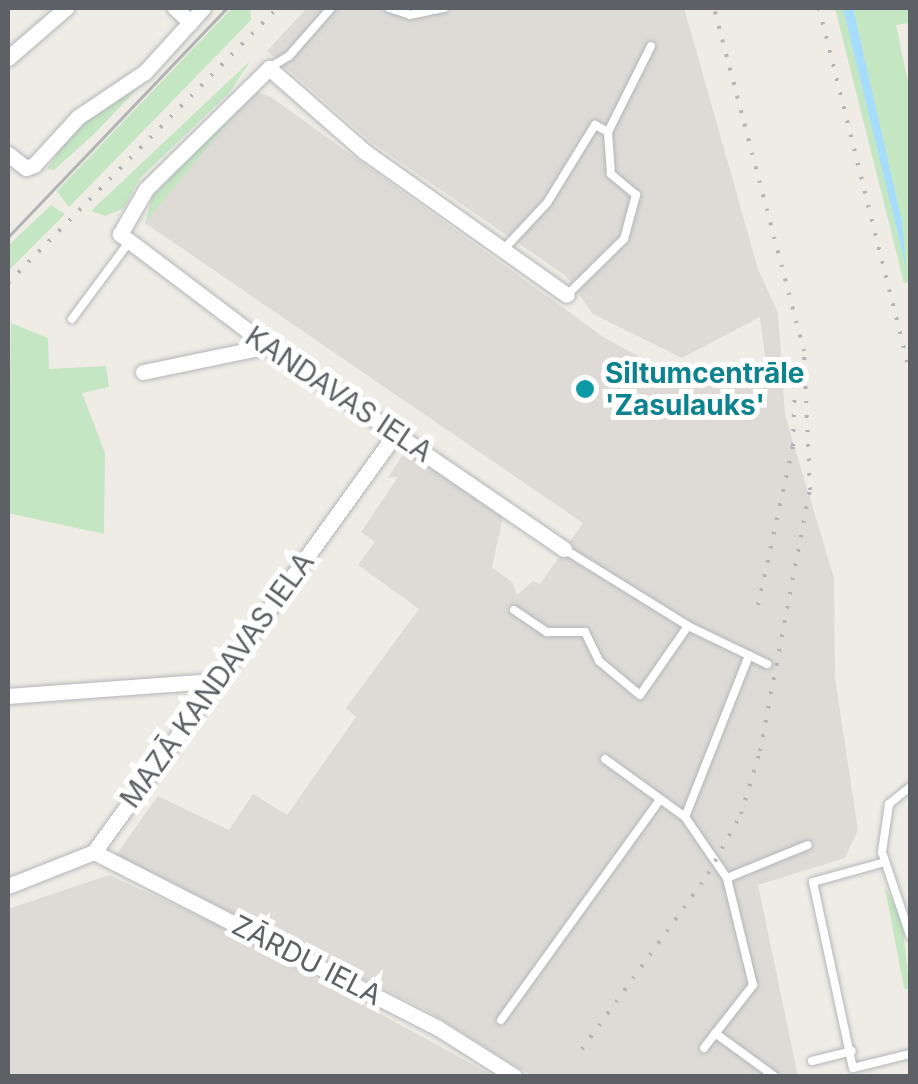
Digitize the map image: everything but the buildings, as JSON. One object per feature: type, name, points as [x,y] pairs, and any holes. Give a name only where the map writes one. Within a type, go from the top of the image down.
[{"type":"street","points":[[8,58],[66,8]]},
{"type":"street","points":[[175,8],[190,22]]},
{"type":"street","points":[[8,154],[26,168],[78,117],[145,72],[203,8]]},
{"type":"street","points":[[124,240],[146,189],[269,68],[365,152],[568,295]]},
{"type":"street","name":"KANDAVAS IELA","points":[[124,240],[268,346],[564,548]]},
{"type":"street","points":[[142,372],[268,346]]},
{"type":"street","name":"MAZĀ KANDAVAS IELA","points":[[94,852],[213,681],[396,433]]},
{"type":"street","points":[[8,696],[213,681]]},
{"type":"street","points":[[8,886],[94,852]]},
{"type":"street","name":"ZĀRDU IELA","points":[[94,852],[438,1028],[514,1076]]},
{"type":"lane","points":[[269,68],[289,56],[331,8]]},
{"type":"lane","points":[[388,8],[410,14],[444,8]]},
{"type":"lane","points":[[568,295],[624,239],[636,195],[612,174],[608,132],[651,46]]},
{"type":"lane","points":[[503,250],[547,203],[595,126],[608,132]]},
{"type":"lane","points":[[72,320],[124,240]]},
{"type":"lane","points":[[564,548],[688,626],[767,664]]},
{"type":"lane","points":[[514,610],[547,632],[584,632],[599,661],[640,695],[688,626]]},
{"type":"lane","points":[[685,817],[749,656]]},
{"type":"lane","points":[[606,759],[658,802],[685,817],[727,878],[753,984],[704,1048]]},
{"type":"lane","points":[[910,787],[889,804],[885,862],[910,935]]},
{"type":"lane","points":[[501,1020],[658,802]]},
{"type":"lane","points":[[727,878],[808,845]]},
{"type":"lane","points":[[885,862],[813,882],[854,1072],[910,1054]]},
{"type":"lane","points":[[715,1033],[774,1076]]},
{"type":"lane","points":[[812,1061],[852,1051]]},
{"type":"shaded area","points":[[307,8],[684,8],[758,269],[778,313],[785,415],[834,578],[835,678],[858,830],[845,858],[758,885],[798,1076],[532,1076],[426,1010],[116,855],[158,796],[229,830],[253,794],[287,815],[356,717],[346,708],[419,609],[358,565],[375,542],[361,532],[398,477],[388,478],[405,451],[503,517],[492,567],[513,583],[517,595],[533,581],[540,584],[583,523],[145,223],[253,90],[271,97],[605,338],[671,374],[769,388],[760,317],[682,358],[593,314],[566,276],[371,142],[267,51]]},
{"type":"shaded area","points":[[109,875],[214,923],[494,1076],[8,1076],[8,909]]},
{"type":"green space","points":[[210,8],[215,8],[93,135],[54,170],[47,169],[72,133]]},
{"type":"green space","points":[[232,8],[250,8],[251,20],[69,207],[57,191]]},
{"type":"green space","points":[[835,8],[910,8],[910,23],[896,25],[910,92],[910,282],[904,283]]},
{"type":"green space","points":[[251,60],[229,93],[140,178],[124,208],[105,216],[91,211]]},
{"type":"green space","points":[[239,103],[244,103],[145,223],[152,197]]},
{"type":"green space","points":[[51,205],[65,214],[8,271],[8,246]]},
{"type":"green space","points":[[11,323],[48,338],[49,369],[106,366],[109,387],[82,393],[105,453],[104,534],[8,513]]},
{"type":"green space","points":[[885,888],[901,915],[910,990],[904,988]]},
{"type":"water","points":[[843,8],[853,8],[902,222],[906,267]]},
{"type":"tram line","points":[[8,237],[227,8]]},
{"type":"railway","points":[[8,283],[277,8]]},
{"type":"railway","points":[[582,1049],[708,874],[741,814],[760,751],[810,490],[804,351],[714,8]]},
{"type":"railway","points":[[819,8],[910,372]]},
{"type":"railway","points":[[758,605],[793,446],[795,378]]},
{"type":"place","name":"Siltumcentrāle 'Zasulauks'","points":[[585,389]]}]
